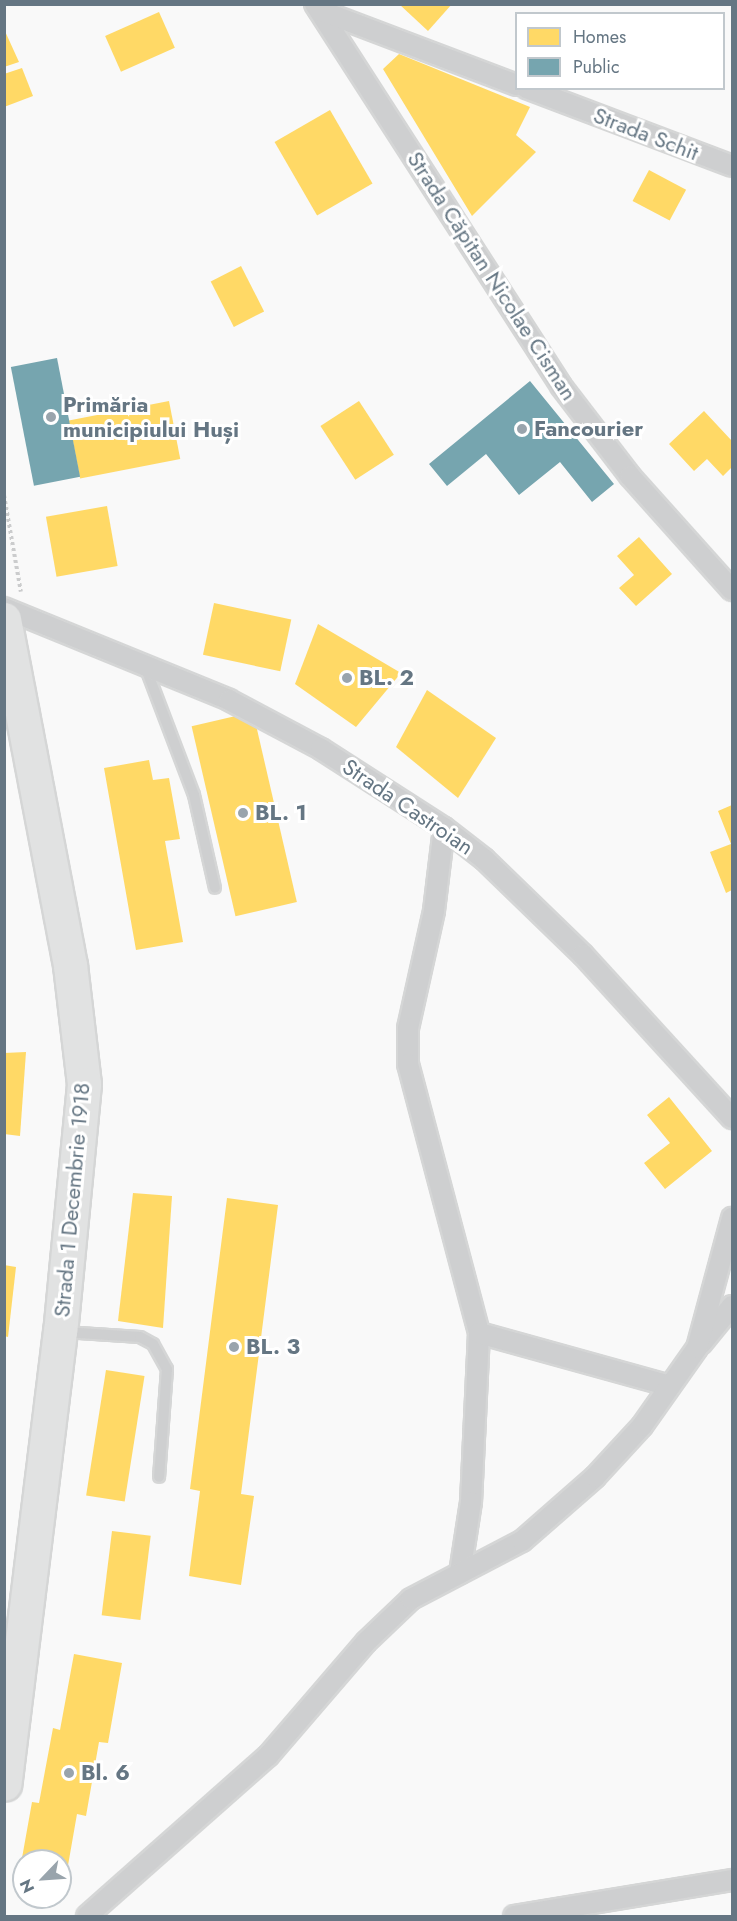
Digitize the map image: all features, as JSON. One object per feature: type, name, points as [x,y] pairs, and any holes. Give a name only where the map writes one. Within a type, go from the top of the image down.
[{"type":"highway","name":"Strada 1 Decembrie 1918","points":[[4,1784],[8,1731],[60,1331],[80,1144],[84,1084],[80,1031],[15,618]]},
{"type":"street","points":[[317,7],[515,85]]},
{"type":"street","name":"Strada Căpitan Nicolae Cisman","points":[[317,7],[561,386],[630,476],[732,590]]},
{"type":"street","name":"Strada Schit","points":[[531,90],[732,166]]},
{"type":"street","name":"Strada Castroian","points":[[4,608],[15,618],[144,664],[229,700],[321,749],[444,828],[484,859],[583,955],[732,1118]]},
{"type":"street","points":[[444,828],[434,911],[408,1028],[408,1064],[479,1334],[471,1502],[460,1573]]},
{"type":"street","points":[[698,1348],[732,1218]]},
{"type":"street","points":[[87,1917],[268,1756],[387,1620],[418,1594],[522,1540],[548,1520],[642,1426],[698,1348],[732,1306]]},
{"type":"street","points":[[479,1334],[670,1386]]},
{"type":"street","points":[[514,1917],[732,1880]]},
{"type":"lane","points":[[144,664],[194,795],[215,888]]},
{"type":"lane","points":[[60,1331],[140,1337],[153,1344],[167,1369],[159,1477]]},
{"type":"path","points":[[4,495],[15,618]]},
{"type":"building: Homes","points":[[399,4],[452,4],[428,31]]},
{"type":"building: Homes","points":[[159,12],[175,48],[121,72],[105,36]]},
{"type":"building: Homes","points":[[4,29],[19,62],[4,67]]},
{"type":"building: Homes","points":[[399,54],[530,107],[516,135],[536,152],[472,216],[383,69]]},
{"type":"building: Homes","points":[[22,68],[33,96],[4,107],[4,74]]},
{"type":"building: Homes","points":[[330,110],[372,184],[317,216],[275,142]]},
{"type":"building: Homes","points":[[649,170],[686,190],[670,221],[633,201]]},
{"type":"building: Homes","points":[[241,266],[264,311],[234,327],[211,281]]},
{"type":"building: Homes","points":[[169,401],[180,459],[80,478],[69,420]]},
{"type":"building: Homes","points":[[359,401],[394,455],[355,480],[320,426]]},
{"type":"building: Homes","points":[[704,411],[732,441],[732,467],[723,476],[707,459],[694,471],[669,444]]},
{"type":"building: Homes","points":[[107,506],[118,566],[57,577],[46,517]]},
{"type":"building: Homes","points":[[639,537],[672,574],[636,606],[619,588],[634,575],[617,556]]},
{"type":"building: Homes","points":[[214,603],[291,619],[280,671],[203,655]]},
{"type":"building: Homes","name":"BL. 2","points":[[318,624],[401,673],[356,727],[295,684]]},
{"type":"building: Homes","points":[[427,690],[496,738],[458,798],[396,747]]},
{"type":"building: Homes","name":"BL. 1","points":[[253,712],[297,902],[235,916],[192,726]]},
{"type":"building: Homes","points":[[149,760],[153,780],[169,778],[180,839],[165,841],[183,942],[136,950],[104,768]]},
{"type":"building: Homes","points":[[732,805],[732,890],[726,893],[710,852],[731,844],[718,811]]},
{"type":"building: Homes","points":[[26,1052],[20,1136],[4,1134],[4,1053]]},
{"type":"building: Homes","points":[[669,1097],[712,1151],[665,1189],[644,1163],[670,1143],[647,1115]]},
{"type":"building: Homes","points":[[133,1193],[172,1196],[163,1328],[118,1321]]},
{"type":"building: Homes","name":"BL. 3","points":[[227,1198],[278,1205],[241,1494],[254,1496],[241,1585],[189,1576],[200,1491],[190,1489]]},
{"type":"building: Homes","points":[[4,1265],[16,1267],[8,1337],[4,1336]]},
{"type":"building: Homes","points":[[106,1370],[145,1376],[125,1502],[86,1495]]},
{"type":"building: Homes","points":[[112,1531],[151,1536],[140,1620],[102,1615]]},
{"type":"building: Homes","name":"Bl. 6","points":[[74,1654],[122,1663],[108,1743],[99,1742],[86,1816],[77,1814],[71,1849],[24,1849],[32,1802],[39,1803],[53,1728],[60,1730]]},
{"type":"building: Public","name":"Primăria municipiului Huși","points":[[57,358],[80,477],[34,486],[11,367]]},
{"type":"building: Public","points":[[530,381],[614,484],[592,502],[560,462],[519,495],[486,454],[447,486],[429,464]]},
{"type":"place","name":"Primăria municipiului Huși","points":[[51,417]]},
{"type":"place","name":"Fancourier","points":[[522,429]]},
{"type":"place","name":"BL. 2","points":[[347,678]]},
{"type":"place","name":"BL. 1","points":[[243,813]]},
{"type":"place","name":"BL. 3","points":[[234,1347]]},
{"type":"place","name":"Bl. 6","points":[[69,1773]]}]
